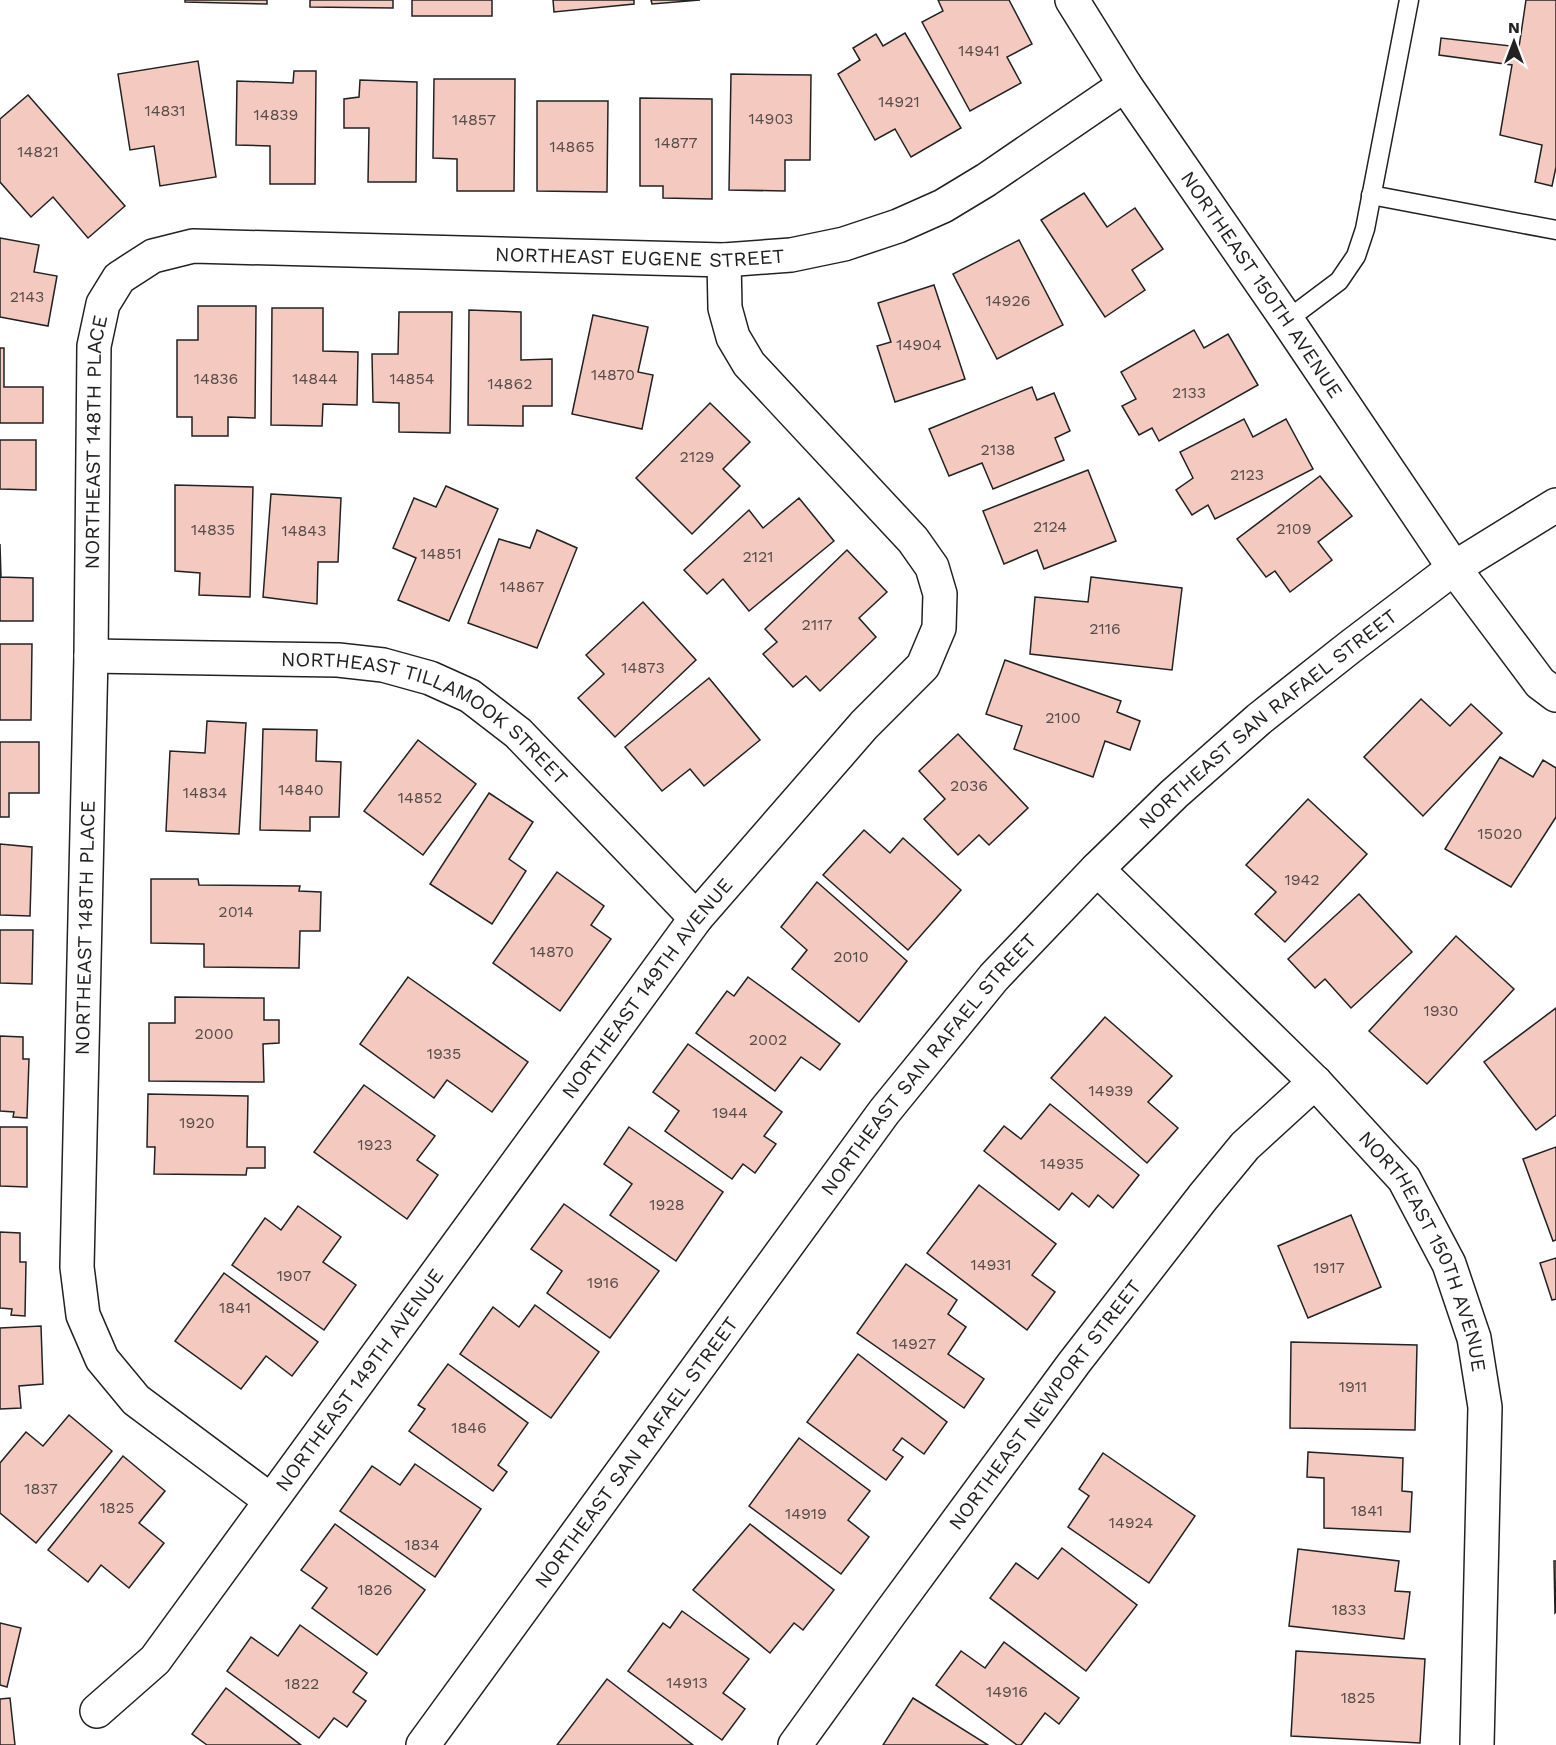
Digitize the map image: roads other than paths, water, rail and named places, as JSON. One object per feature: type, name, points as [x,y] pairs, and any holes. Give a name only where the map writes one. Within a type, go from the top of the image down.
[{"type":"street","name":"NORTHEAST 150TH AVENUE","points":[[1072,0],[1125,85],[1454,568],[1540,682],[1556,695]]},
{"type":"street","name":"NORTHEAST EUGENE STREET","points":[[119,278],[153,256],[193,246],[724,260],[791,255],[844,244],[898,226],[943,206],[986,180],[1125,85]]},
{"type":"street","name":"NORTHEAST 149TH AVENUE","points":[[97,1711],[155,1660],[696,918],[864,725],[923,666],[939,628],[940,594],[932,567],[913,540],[750,364],[733,337],[725,308],[724,260]]},
{"type":"street","name":"NORTHEAST 148TH PLACE","points":[[119,278],[103,304],[94,346],[91,656],[77,1267],[83,1315],[102,1359],[136,1400],[270,1500]]},
{"type":"street","name":"NORTHEAST SAN RAFAEL STREET","points":[[429,1743],[884,1112],[994,977],[1097,869],[1173,794],[1259,718],[1454,568],[1556,505]]},
{"type":"street","name":"NORTHEAST TILLAMOOK STREET","points":[[91,656],[338,660],[383,664],[430,678],[470,696],[518,733],[696,918]]},
{"type":"street","name":"NORTHEAST 150TH AVENUE","points":[[1097,869],[1315,1083],[1404,1179],[1449,1264],[1474,1338],[1485,1407],[1477,1745]]},
{"type":"street","name":"NORTHEAST NEWPORT STREET","points":[[795,1745],[1074,1363],[1203,1197],[1245,1146],[1315,1083]]},
{"type":"lane","points":[[1287,320],[1339,280],[1356,256],[1365,229],[1407,0]]},
{"type":"lane","points":[[1371,195],[1556,230]]}]
